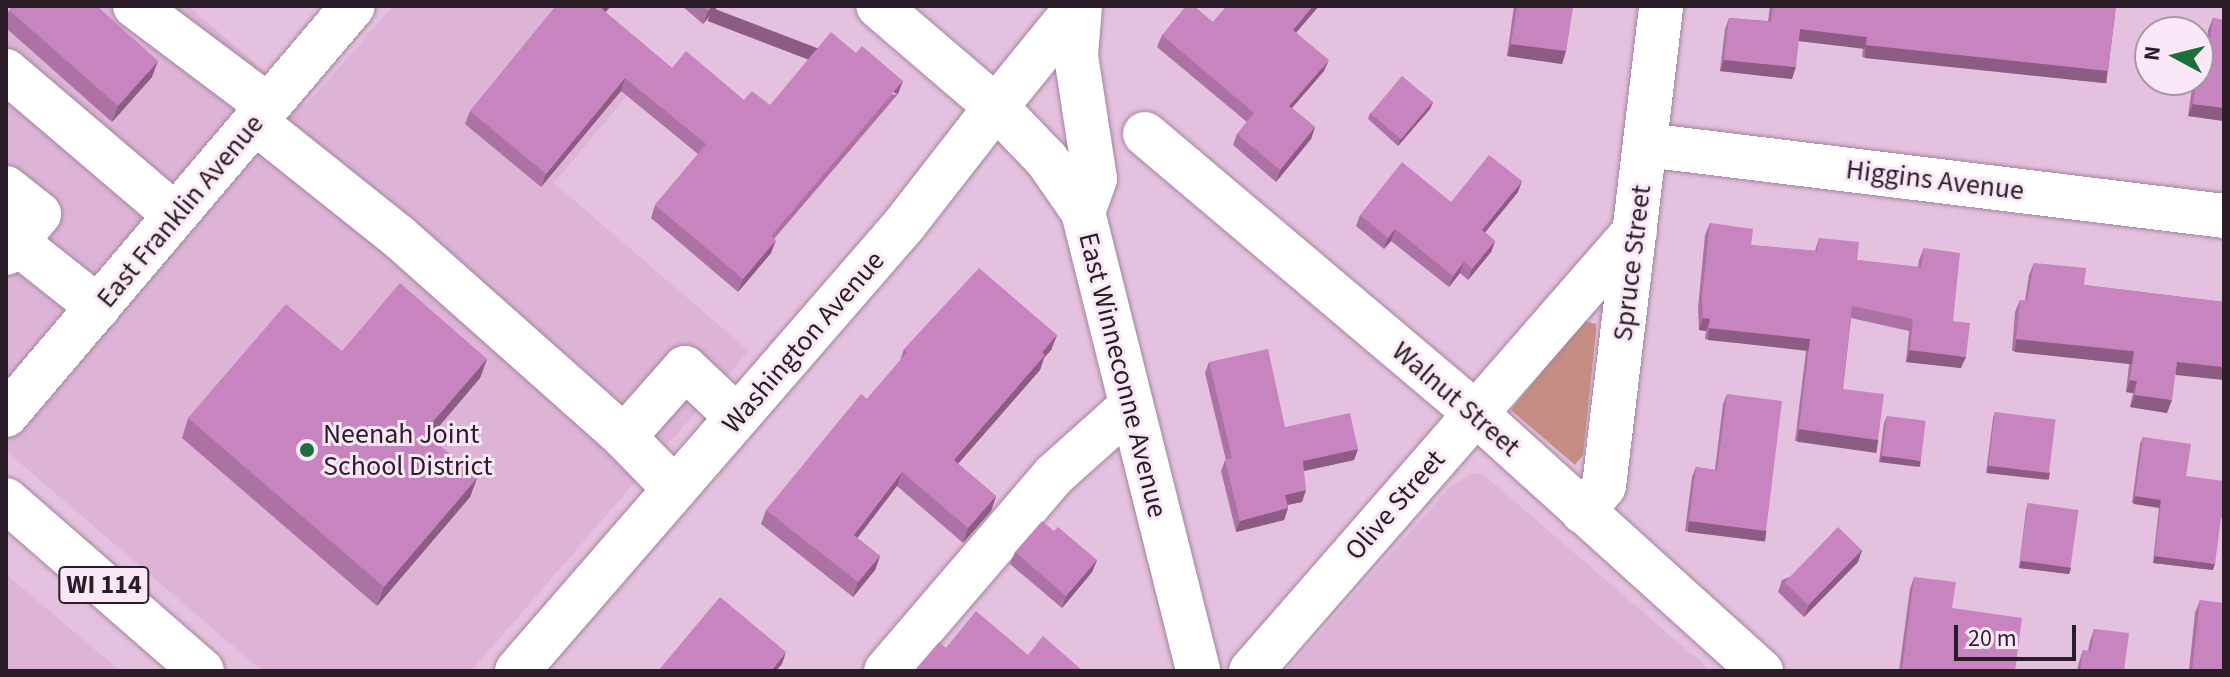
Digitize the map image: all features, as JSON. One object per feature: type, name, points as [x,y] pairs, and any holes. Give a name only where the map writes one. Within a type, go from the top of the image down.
[{"type":"street","points":[[135,6],[262,114],[624,437],[675,489]]},
{"type":"street","name":"East Franklin Avenue","points":[[6,415],[353,6]]},
{"type":"street","points":[[878,6],[996,107]]},
{"type":"street","points":[[1079,6],[1076,56],[1095,179],[1083,212]]},
{"type":"street","name":"Washington Avenue","points":[[517,671],[904,225],[1079,6]]},
{"type":"street","name":"Spruce Street","points":[[1583,512],[1604,486],[1661,6]]},
{"type":"street","points":[[6,71],[175,215]]},
{"type":"street","name":"East Winneconne Avenue","points":[[996,107],[1047,160],[1083,212],[1129,408],[1198,671]]},
{"type":"street","name":"Walnut Street","points":[[1145,134],[1474,412],[1761,671]]},
{"type":"street","name":"Higgins Avenue","points":[[1646,145],[2224,216]]},
{"type":"street","points":[[6,188],[39,214],[11,247],[98,307]]},
{"type":"street","name":"Olive Street","points":[[1251,671],[1635,231]]},
{"type":"street","points":[[624,437],[685,368],[737,417]]},
{"type":"street","points":[[886,671],[1045,485],[1129,408]]},
{"type":"street","name":"WI 114","points":[[6,500],[202,671]]},
{"type":"shaded area","points":[[6,6],[188,6],[305,106],[393,6],[590,6],[656,61],[554,183],[749,351],[471,671],[262,671],[6,451]]},
{"type":"shaded area","points":[[1584,321],[1596,324],[1596,332],[1583,455],[1575,465],[1511,410]]},
{"type":"shaded area","points":[[1474,473],[1484,475],[1711,671],[1286,671],[1451,486]]},
{"type":"shaded area","points":[[6,574],[120,671],[6,671]]},
{"type":"building","points":[[13,6],[97,6],[158,61],[118,106],[9,10]]},
{"type":"building","points":[[556,6],[604,6],[602,9],[672,68],[686,51],[744,100],[752,91],[770,105],[831,32],[856,53],[862,46],[903,81],[771,236],[776,240],[743,279],[655,205],[706,144],[625,78],[546,174],[470,111]]},
{"type":"building","points":[[1186,6],[1194,6],[1213,22],[1227,6],[1313,6],[1293,30],[1329,60],[1289,106],[1315,127],[1280,170],[1237,134],[1254,113],[1162,35]]},
{"type":"building","points":[[1517,6],[1573,6],[1566,51],[1511,44]]},
{"type":"building","points":[[1773,6],[2116,6],[2108,71],[1866,45],[1867,37],[1800,29],[1796,67],[1724,60],[1729,18],[1771,22]]},
{"type":"building","points":[[2214,18],[2224,20],[2224,108],[2193,104],[2194,96],[2214,96]]},
{"type":"building","points":[[1402,76],[1433,102],[1401,139],[1371,114]]},
{"type":"building","points":[[1489,155],[1522,181],[1482,230],[1495,241],[1472,269],[1464,262],[1453,276],[1395,229],[1388,238],[1360,215],[1402,162],[1451,202]]},
{"type":"building","points":[[1710,223],[1753,229],[1751,245],[1817,251],[1819,238],[1859,242],[1857,260],[1921,268],[1924,248],[1960,253],[1953,321],[1970,323],[1966,357],[1910,350],[1913,319],[1852,306],[1843,389],[1884,394],[1878,440],[1799,429],[1810,339],[1709,328],[1710,319],[1703,318],[1702,296]]},
{"type":"building","points":[[2034,263],[2086,268],[2084,285],[2224,302],[2224,367],[2177,362],[2172,400],[2135,395],[2137,381],[2130,380],[2134,351],[2016,339],[2020,300],[2027,301]]},
{"type":"building","points":[[979,268],[1057,335],[1042,352],[1045,355],[954,460],[996,496],[968,528],[902,472],[854,535],[880,556],[858,582],[766,510],[861,394],[867,399],[907,352],[904,349]]},
{"type":"building","name":"Neenah Joint School District","points":[[400,283],[487,359],[424,432],[477,478],[384,587],[188,418],[286,304],[342,351]]},
{"type":"building","points":[[1268,349],[1285,427],[1350,413],[1358,449],[1303,461],[1306,490],[1285,495],[1288,508],[1240,521],[1225,460],[1232,458],[1209,362]]},
{"type":"building","points":[[1727,394],[1782,401],[1766,531],[1689,521],[1696,467],[1717,470]]},
{"type":"building","points":[[1995,412],[2056,419],[2049,473],[1988,466]]},
{"type":"building","points":[[1887,416],[1926,421],[1921,460],[1882,456]]},
{"type":"building","points":[[2143,437],[2191,444],[2186,476],[2224,481],[2224,519],[2221,518],[2215,564],[2155,556],[2161,500],[2135,496]]},
{"type":"building","points":[[2028,503],[2079,510],[2070,568],[2020,560]]},
{"type":"building","points":[[1042,521],[1054,531],[1058,527],[1097,560],[1066,596],[1015,552]]},
{"type":"building","points":[[1838,527],[1862,550],[1808,605],[1785,582]]},
{"type":"building","points":[[1914,577],[1956,582],[1952,608],[2022,618],[2015,671],[1902,670]]},
{"type":"building","points":[[720,597],[786,652],[771,671],[658,671]]},
{"type":"building","points":[[2200,600],[2224,603],[2224,671],[2192,671]]},
{"type":"building","points":[[976,611],[1028,655],[1043,636],[1083,671],[914,671],[939,642],[946,648]]},
{"type":"building","points":[[2094,629],[2129,633],[2124,671],[2080,671],[2083,650],[2091,651]]},
{"type":"place","name":"Neenah Joint School District","points":[[307,450]]}]
